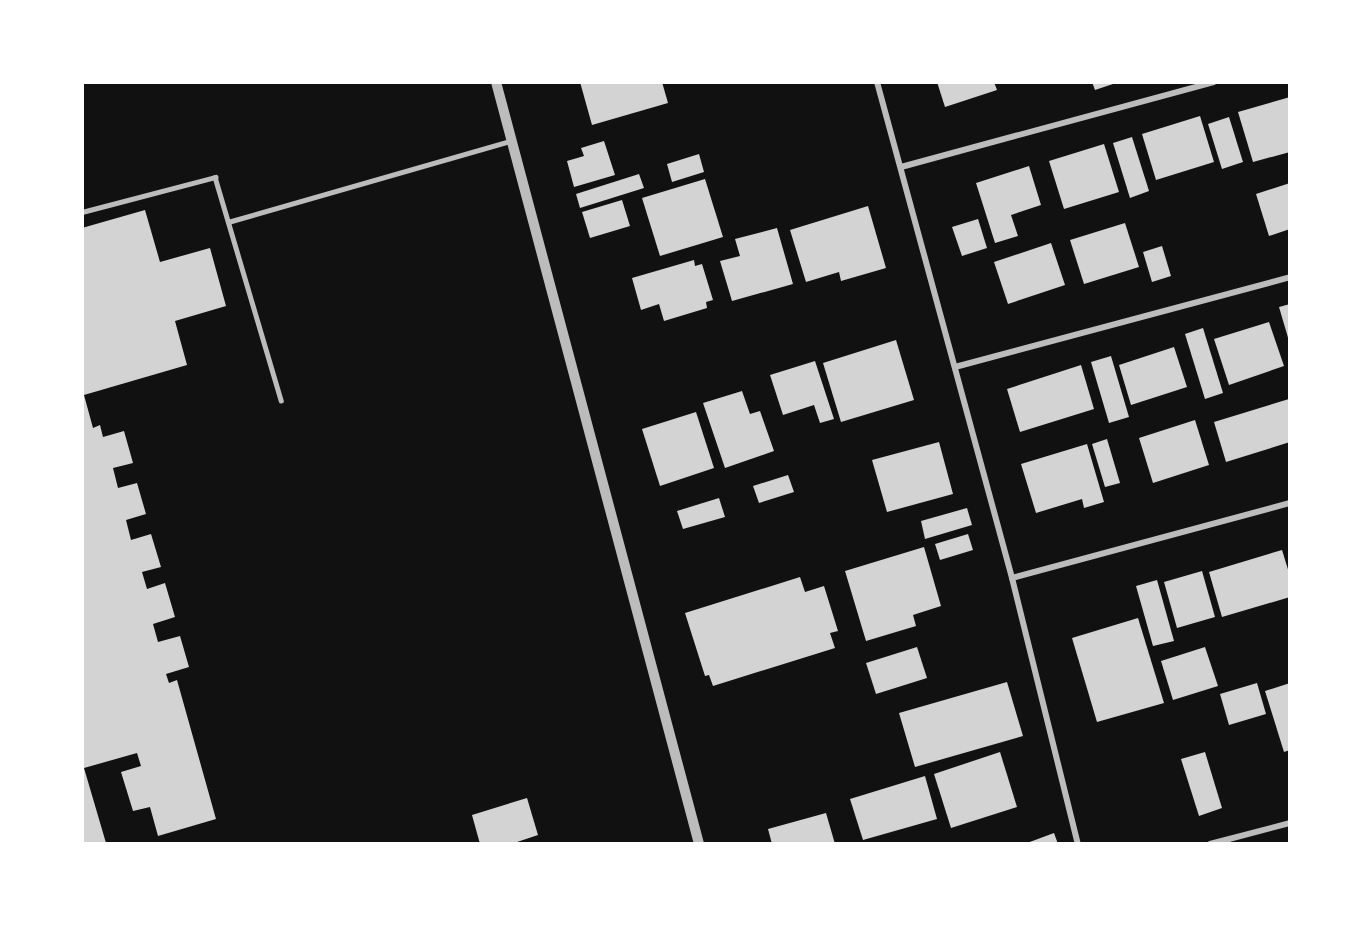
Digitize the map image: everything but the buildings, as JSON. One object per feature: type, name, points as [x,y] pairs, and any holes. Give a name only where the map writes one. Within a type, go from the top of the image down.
[{"type":"street","points":[[496,82],[699,843]]},
{"type":"street","points":[[877,82],[1012,578],[1078,843]]},
{"type":"street","points":[[901,167],[1214,82]]},
{"type":"street","points":[[955,367],[1290,277]]},
{"type":"street","points":[[1012,578],[1290,503]]},
{"type":"street","points":[[1210,843],[1290,823]]},
{"type":"lane","points":[[228,222],[512,141]]},
{"type":"lane","points":[[82,212],[215,177],[281,400]]}]
